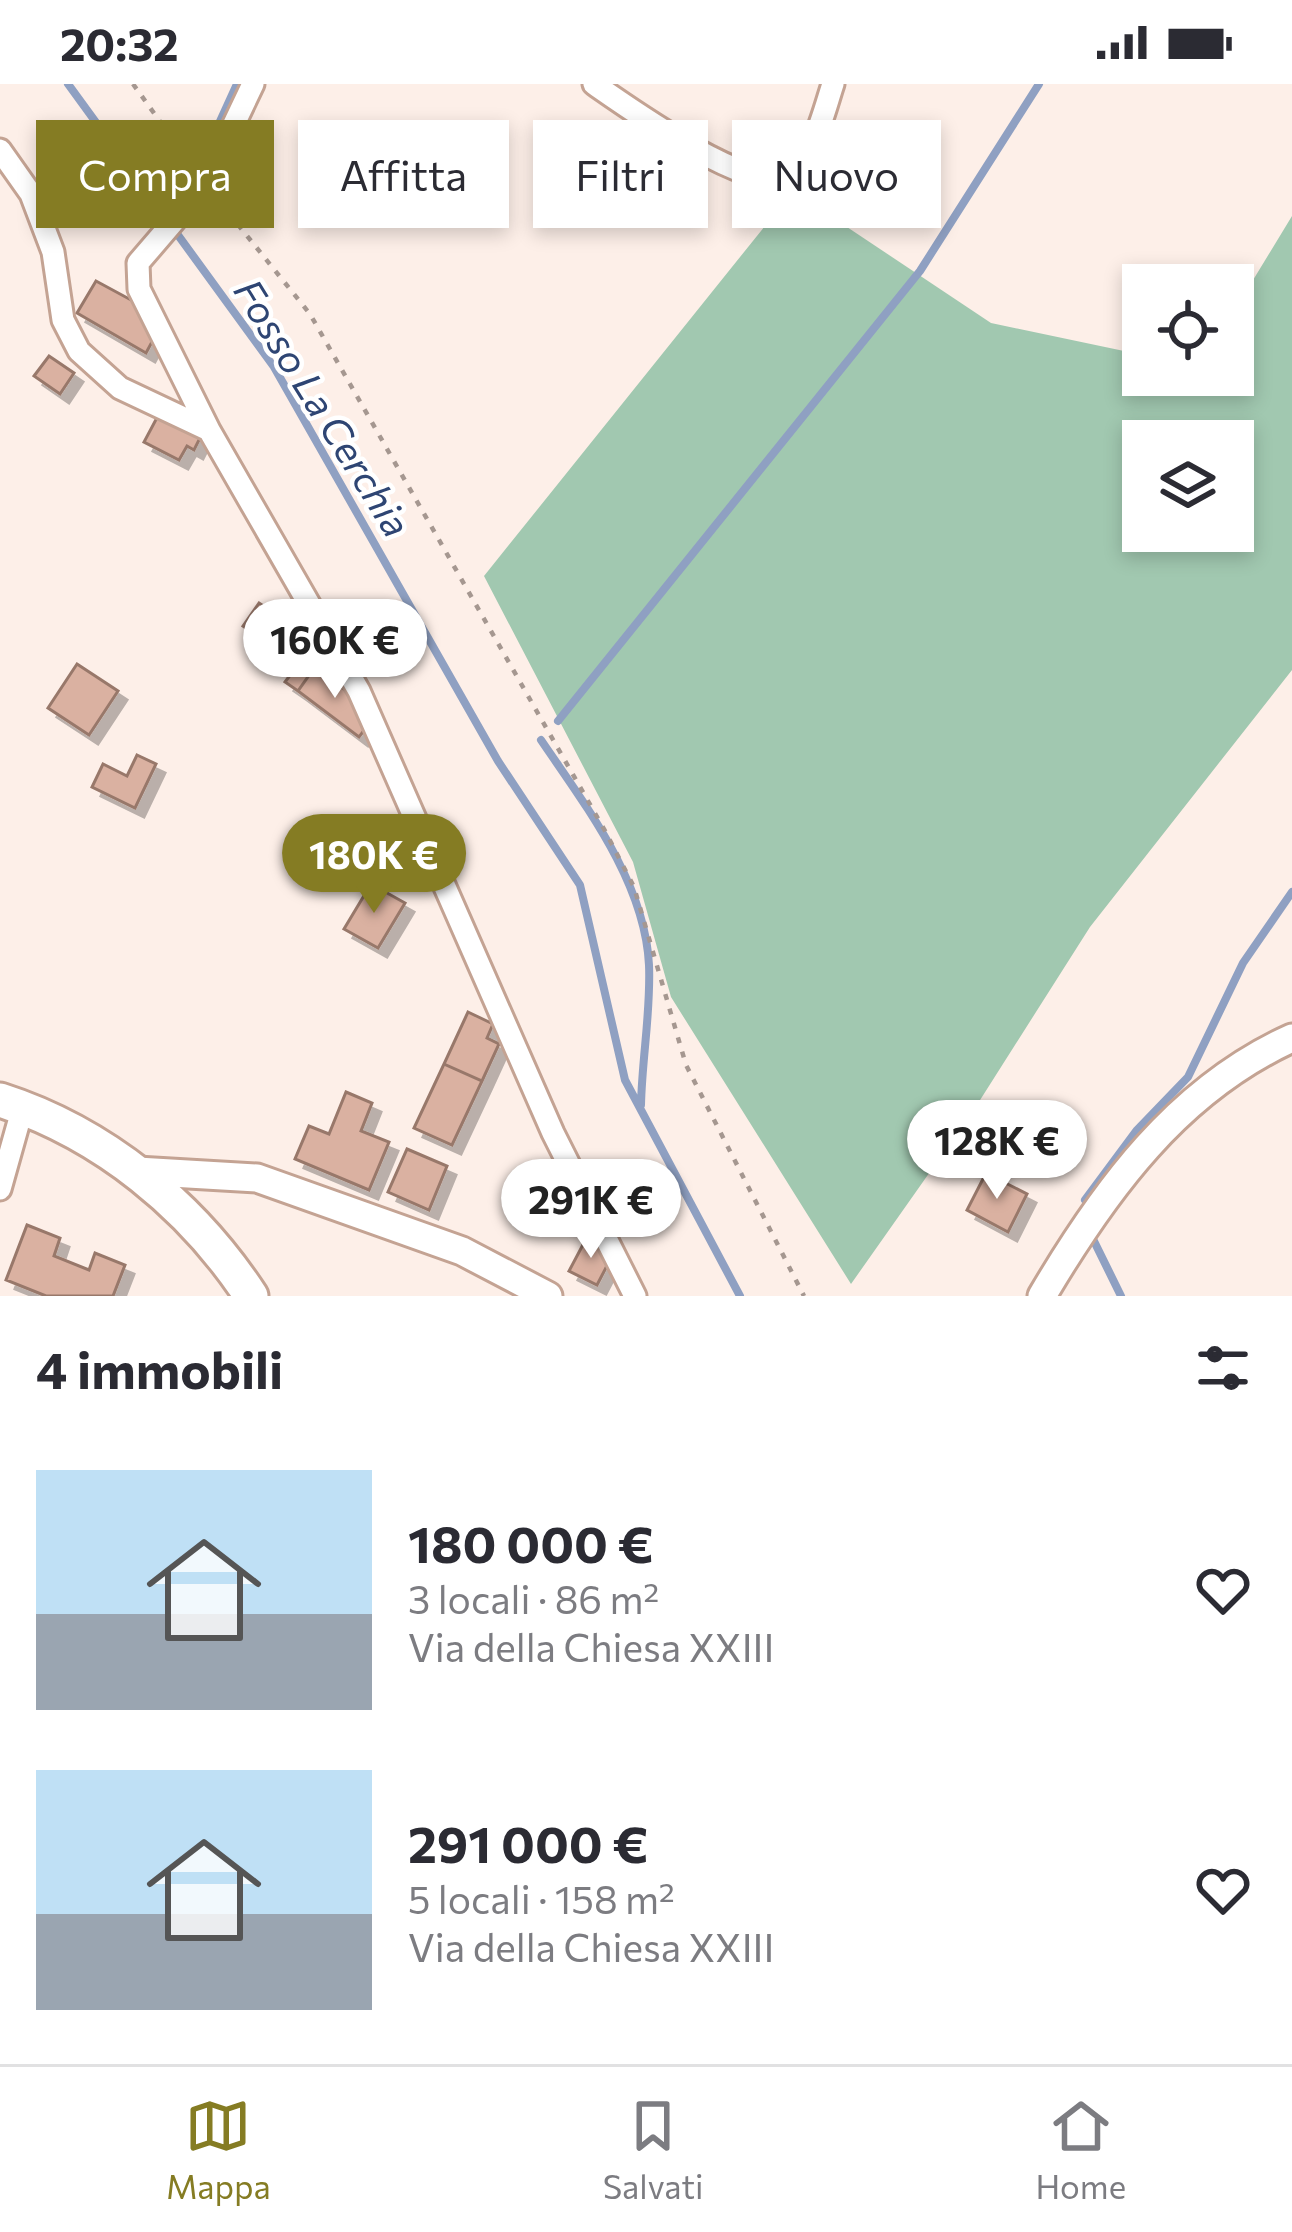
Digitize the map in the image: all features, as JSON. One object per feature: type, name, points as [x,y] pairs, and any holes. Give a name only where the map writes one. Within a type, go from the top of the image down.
[{"type":"main road","points":[[11,1103],[137,1171],[228,1261],[251,1296]]},
{"type":"street","points":[[236,120],[253,84]]},
{"type":"street","points":[[595,84],[719,161],[753,178],[771,180],[789,175],[802,158],[833,84]]},
{"type":"street","points":[[0,150],[31,194],[53,252],[63,320],[79,351],[120,388],[208,430]]},
{"type":"street","points":[[169,228],[138,263],[139,289],[208,430],[359,691],[545,1114],[635,1296]]},
{"type":"street","points":[[1042,1296],[1136,1155],[1184,1108],[1292,1038]]},
{"type":"street","points":[[0,1189],[11,1103]]},
{"type":"street","points":[[137,1171],[257,1178],[462,1252],[548,1296]]},
{"type":"path","points":[[133,84],[159,120]]},
{"type":"path","points":[[241,228],[310,314],[604,829],[634,887],[686,1065],[804,1296]]},
{"type":"green space","points":[[1292,216],[1292,670],[1090,927],[975,1108],[851,1284],[671,997],[633,862],[484,576],[763,228],[848,228],[991,323],[1122,351],[1122,396],[1254,396],[1254,278]]},
{"type":"building","points":[[96,281],[133,301],[153,340],[146,353],[77,313]]},
{"type":"building","points":[[49,356],[74,373],[60,394],[34,376]]},
{"type":"building","points":[[160,412],[202,434],[194,450],[187,446],[179,460],[144,442]]},
{"type":"building","points":[[259,603],[278,616],[262,639],[243,626]]},
{"type":"building","points":[[278,616],[311,640],[294,663],[262,639]]},
{"type":"building","points":[[315,642],[341,669],[333,680],[315,667],[298,691],[285,682]]},
{"type":"building","points":[[77,664],[118,691],[89,735],[48,708]]},
{"type":"building","points":[[315,667],[357,699],[369,724],[359,737],[298,691]]},
{"type":"building","points":[[137,755],[156,764],[135,808],[92,787],[103,764],[127,776]]},
{"type":"building","points":[[371,884],[405,903],[378,948],[344,929]]},
{"type":"building","points":[[468,1012],[493,1024],[487,1038],[499,1044],[482,1081],[444,1064]]},
{"type":"building","points":[[444,1064],[482,1081],[452,1145],[414,1128]]},
{"type":"building","points":[[346,1092],[372,1103],[361,1131],[389,1142],[369,1190],[295,1159],[309,1126],[329,1134]]},
{"type":"building","points":[[968,1118],[985,1132],[972,1148],[955,1135]]},
{"type":"building","points":[[407,1149],[447,1166],[429,1210],[388,1192]]},
{"type":"building","points":[[986,1173],[1027,1194],[1008,1232],[967,1210]]},
{"type":"building","points":[[27,1225],[60,1238],[54,1256],[89,1270],[95,1253],[125,1265],[113,1296],[46,1296],[6,1280]]},
{"type":"building","points":[[587,1237],[606,1247],[611,1258],[597,1285],[569,1271]]},
{"type":"waterway","name":"Fosso La Cerchia","points":[[68,84],[274,367],[498,761],[580,885],[625,1080],[740,1296]]},
{"type":"waterway","points":[[221,120],[237,84]]},
{"type":"waterway","points":[[558,721],[920,271],[1039,84]]},
{"type":"waterway","points":[[541,740],[610,846],[637,904],[649,965],[641,1105]]},
{"type":"waterway","points":[[1085,1200],[1137,1130],[1188,1077],[1243,963],[1292,892]]},
{"type":"waterway","points":[[1091,1235],[1121,1296]]}]
